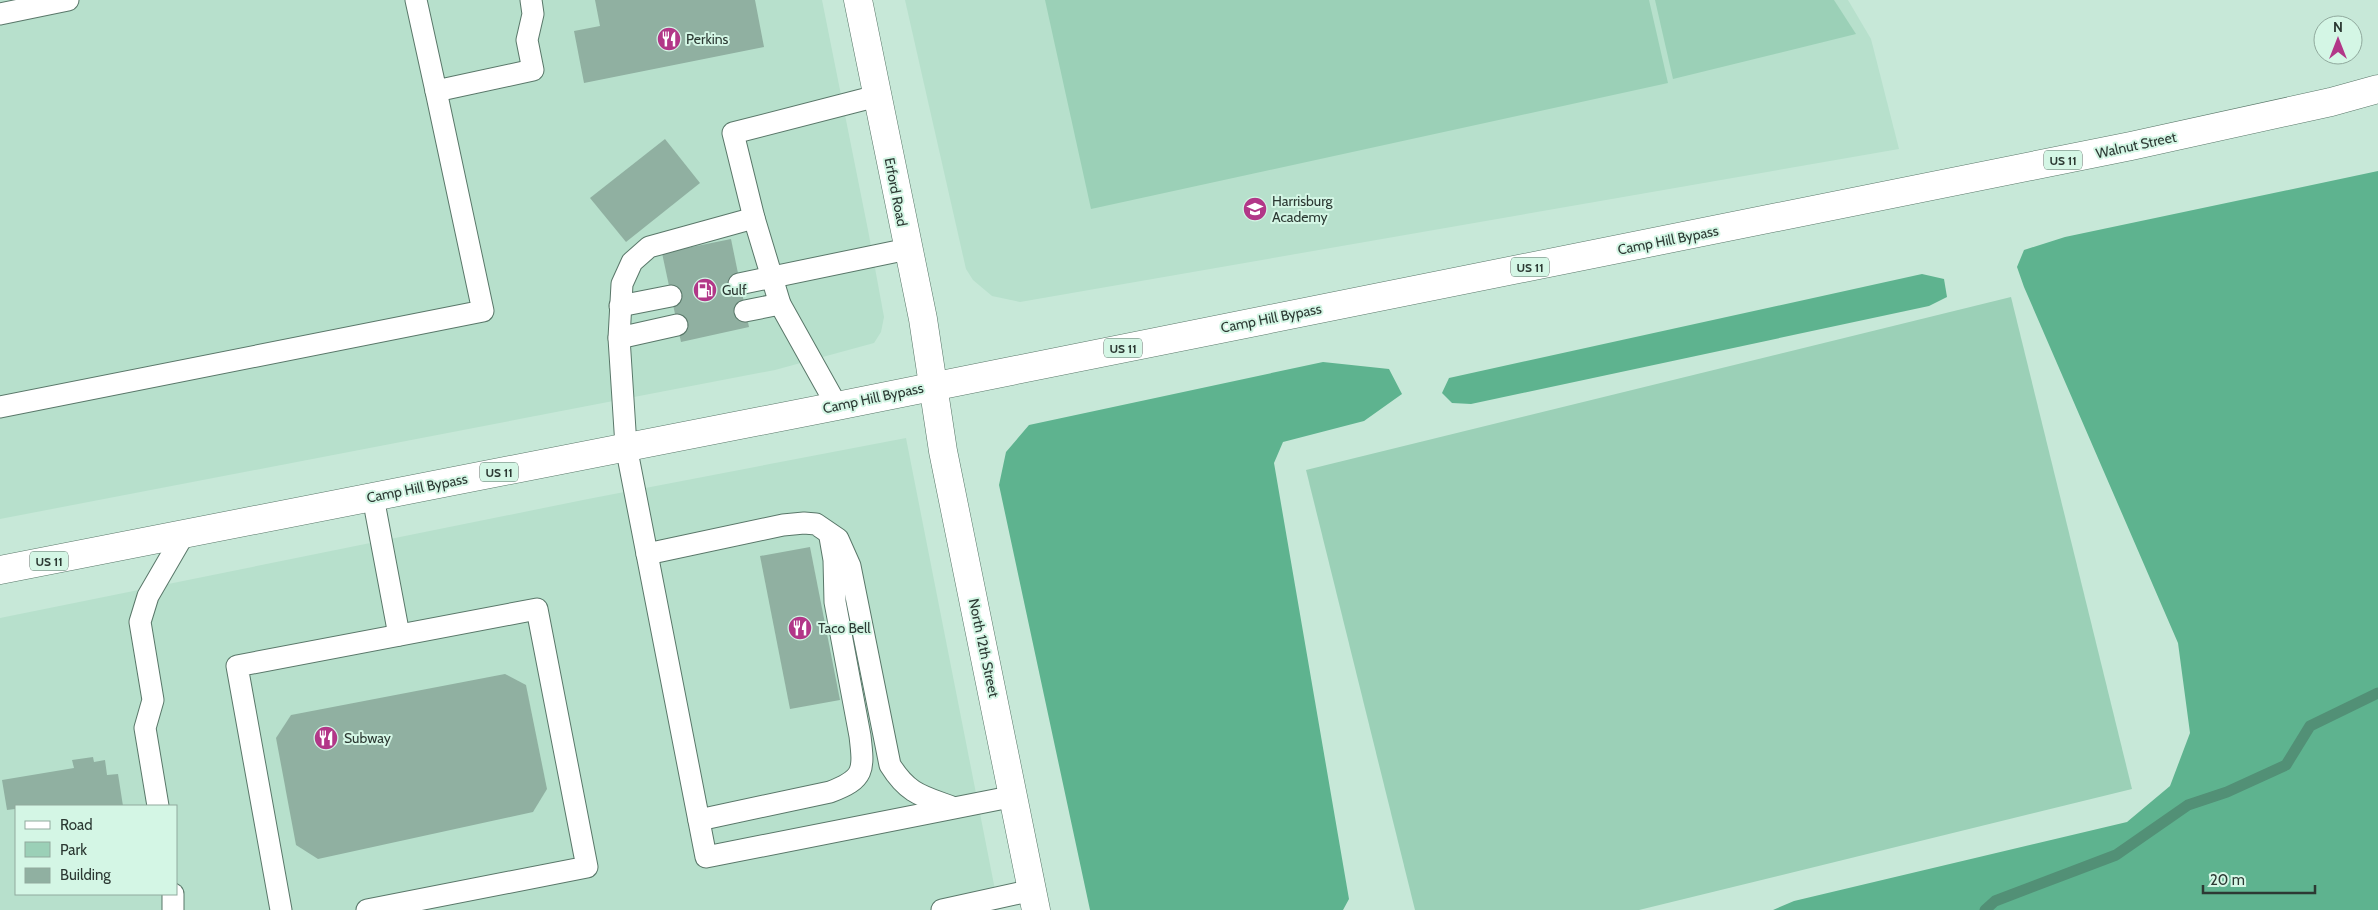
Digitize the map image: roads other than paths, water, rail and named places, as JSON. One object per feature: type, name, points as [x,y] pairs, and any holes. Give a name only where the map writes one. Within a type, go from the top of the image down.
[{"type":"main road","name":"Erford Road","points":[[858,0],[924,319],[934,385]]},
{"type":"main road","name":"Walnut Street","points":[[1747,224],[2131,146],[2331,102],[2378,89]]},
{"type":"main road","name":"Camp Hill Bypass","points":[[0,570],[837,406],[934,385],[1747,224]]},
{"type":"main road","name":"North 12th Street","points":[[934,385],[943,451],[1035,900]]},
{"type":"lane","points":[[0,14],[68,0]]},
{"type":"lane","points":[[0,407],[483,310],[416,0]]},
{"type":"lane","points":[[436,91],[533,70],[527,40],[533,14],[531,0]]},
{"type":"lane","points":[[837,406],[780,304],[754,218],[733,133],[877,96]]},
{"type":"lane","points":[[754,218],[649,247],[632,262],[622,284],[620,306],[619,338],[626,446],[706,857],[1015,796]]},
{"type":"lane","points":[[739,284],[908,249]]},
{"type":"lane","points":[[620,306],[671,296]]},
{"type":"lane","points":[[745,310],[780,304]]},
{"type":"lane","points":[[619,338],[677,325]]},
{"type":"lane","points":[[373,497],[399,635]]},
{"type":"lane","points":[[647,554],[783,525],[816,524],[838,539],[850,566],[890,765],[901,782],[921,796],[952,807]]},
{"type":"lane","points":[[699,820],[830,792],[849,785],[861,770],[860,736],[835,602],[834,560],[827,530]]},
{"type":"lane","points":[[158,805],[145,728],[153,700],[140,622],[148,596],[184,534]]},
{"type":"lane","points":[[281,910],[237,666],[537,609],[587,867],[367,910]]},
{"type":"lane","points":[[173,895],[173,910]]},
{"type":"lane","points":[[942,910],[1035,900]]},
{"type":"waterway","points":[[1985,910],[1995,901],[2116,855],[2188,805],[2227,792],[2286,765],[2310,726],[2378,693]]},
{"type":"place","name":"Perkins","points":[[669,39]]},
{"type":"place","name":"Harrisburg Academy","points":[[1255,209]]},
{"type":"place","name":"Gulf","points":[[705,290]]},
{"type":"place","name":"Taco Bell","points":[[800,628]]},
{"type":"place","name":"Subway","points":[[326,738]]}]
